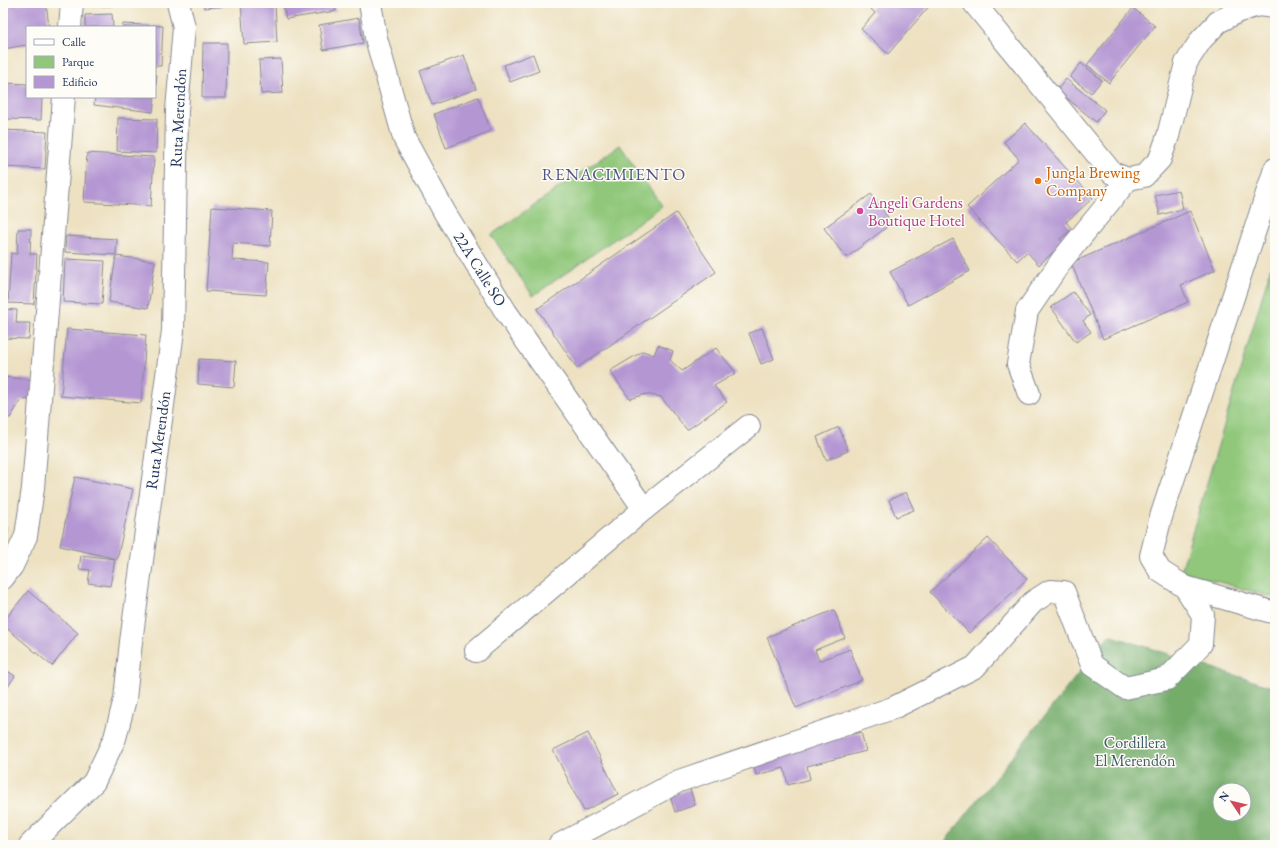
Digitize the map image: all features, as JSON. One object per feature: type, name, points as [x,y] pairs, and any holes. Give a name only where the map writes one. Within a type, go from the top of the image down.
[{"type":"street","points":[[70,26],[72,3]]},
{"type":"street","name":"Ruta Merendón","points":[[30,845],[94,782],[115,738],[126,699],[132,634],[173,330],[176,110],[184,27],[178,3]]},
{"type":"street","name":"22A Calle SO","points":[[370,3],[376,38],[404,138],[445,213],[506,312],[644,509]]},
{"type":"street","points":[[974,3],[1112,173],[1128,179],[1144,176],[1160,159],[1168,136],[1186,63],[1201,40],[1218,22],[1239,10],[1258,6],[1275,7]]},
{"type":"street","points":[[3,578],[12,566],[26,536],[33,488],[64,98]]},
{"type":"street","points":[[1275,169],[1160,520],[1151,556],[1160,571],[1185,587],[1275,613]]},
{"type":"street","points":[[1029,394],[1018,364],[1027,311],[1062,260],[1128,179]]},
{"type":"street","points":[[476,651],[644,509],[749,426]]},
{"type":"street","points":[[559,845],[680,781],[893,708],[975,666],[1032,602],[1050,591],[1064,592],[1092,664],[1125,688],[1167,679],[1201,644],[1203,615],[1185,587]]},
{"type":"green space","points":[[620,145],[662,206],[533,296],[491,235]]},
{"type":"green space","points":[[1275,253],[1275,598],[1181,571]]},
{"type":"green space","name":"Cordillera El Merendón","points":[[1109,635],[1275,688],[1275,845],[942,845]]},
{"type":"building","points":[[27,3],[46,3],[49,26],[26,26],[26,45],[3,49],[3,7]]},
{"type":"building","points":[[87,3],[112,3],[112,6],[87,6]]},
{"type":"building","points":[[204,3],[237,3],[238,5],[204,8]]},
{"type":"building","points":[[241,3],[275,3],[277,42],[244,44]]},
{"type":"building","points":[[283,3],[335,3],[336,11],[286,19]]},
{"type":"building","points":[[876,3],[932,3],[888,54],[861,29],[875,13],[871,9]]},
{"type":"building","points":[[1133,8],[1155,26],[1109,83],[1087,65]]},
{"type":"building","points":[[112,14],[113,26],[85,26],[85,15]]},
{"type":"building","points":[[359,18],[363,43],[323,50],[319,25]]},
{"type":"building","points":[[123,24],[163,26],[161,66],[156,66],[156,26],[122,26]]},
{"type":"building","points":[[203,43],[227,43],[226,98],[202,98]]},
{"type":"building","points":[[533,54],[539,71],[510,82],[504,65]]},
{"type":"building","points":[[464,55],[476,89],[432,105],[420,71]]},
{"type":"building","points":[[281,59],[283,93],[261,94],[259,60]]},
{"type":"building","points":[[1081,63],[1102,80],[1091,93],[1070,77]]},
{"type":"building","points":[[1066,79],[1105,110],[1096,122],[1057,90]]},
{"type":"building","points":[[3,83],[26,84],[26,98],[42,98],[41,120],[3,119]]},
{"type":"building","points":[[478,97],[491,131],[446,148],[434,114]]},
{"type":"building","points":[[95,98],[155,98],[153,112],[94,105]]},
{"type":"building","points":[[118,118],[157,119],[156,153],[117,151]]},
{"type":"building","points":[[1025,123],[1093,198],[1066,222],[1072,229],[1060,239],[1063,243],[1039,265],[1027,252],[1017,261],[967,207],[1019,159],[1004,142]]},
{"type":"building","points":[[3,130],[47,132],[45,169],[3,167]]},
{"type":"building","points":[[87,153],[154,157],[151,206],[84,202]]},
{"type":"building","points":[[1179,190],[1183,209],[1160,215],[1155,195]]},
{"type":"building","points":[[871,194],[892,223],[846,258],[824,228]]},
{"type":"building","points":[[212,207],[272,211],[270,246],[233,243],[232,260],[269,262],[266,295],[206,291]]},
{"type":"building","points":[[1190,211],[1215,270],[1181,285],[1188,302],[1103,339],[1071,263]]},
{"type":"building","points":[[676,213],[716,272],[577,368],[537,309]]},
{"type":"building","points":[[18,229],[31,229],[30,254],[37,254],[34,304],[8,303],[11,253],[17,254]]},
{"type":"building","points":[[66,236],[117,239],[116,255],[65,252]]},
{"type":"building","points":[[953,239],[970,271],[908,305],[890,272]]},
{"type":"building","points":[[116,256],[155,261],[148,308],[109,302]]},
{"type":"building","points":[[65,259],[105,261],[102,304],[63,302]]},
{"type":"building","points":[[3,278],[6,278],[4,289],[3,289]]},
{"type":"building","points":[[1073,292],[1090,315],[1083,321],[1091,332],[1076,342],[1051,307]]},
{"type":"building","points":[[3,309],[17,310],[16,323],[30,323],[29,339],[3,338]]},
{"type":"building","points":[[762,328],[774,359],[761,364],[749,333]]},
{"type":"building","points":[[67,329],[146,335],[141,403],[61,396]]},
{"type":"building","points":[[658,345],[673,351],[670,360],[682,371],[716,348],[736,373],[714,386],[727,402],[687,430],[661,397],[646,394],[630,399],[610,371],[643,351],[654,355]]},
{"type":"building","points":[[199,359],[236,361],[234,387],[198,384]]},
{"type":"building","points":[[3,377],[34,380],[34,399],[21,400],[10,418],[3,417]]},
{"type":"building","points":[[839,427],[848,451],[826,460],[817,437]]},
{"type":"building","points":[[75,477],[133,489],[117,559],[60,546]]},
{"type":"building","points":[[906,492],[914,510],[896,517],[889,500]]},
{"type":"building","points":[[3,524],[7,527],[3,533]]},
{"type":"building","points":[[988,538],[1027,579],[969,633],[930,592]]},
{"type":"building","points":[[81,555],[115,559],[110,586],[88,583],[90,570],[79,569]]},
{"type":"building","points":[[28,591],[78,633],[52,666],[3,625],[3,622]]},
{"type":"building","points":[[834,610],[845,638],[815,650],[819,661],[850,649],[862,680],[796,708],[767,637]]},
{"type":"building","points":[[3,668],[15,676],[3,694]]},
{"type":"building","points":[[861,732],[866,751],[807,766],[810,779],[788,785],[784,768],[756,775],[752,759]]},
{"type":"building","points":[[588,733],[618,794],[584,811],[553,750]]},
{"type":"building","points":[[690,789],[695,805],[675,812],[670,796]]},
{"type":"place","name":"Jungla Brewing Company","points":[[1038,181]]},
{"type":"place","name":"Angeli Gardens Boutique Hotel","points":[[860,211]]},
{"type":"district","name":"RENACIMIENTO","points":[[614,174]]}]
